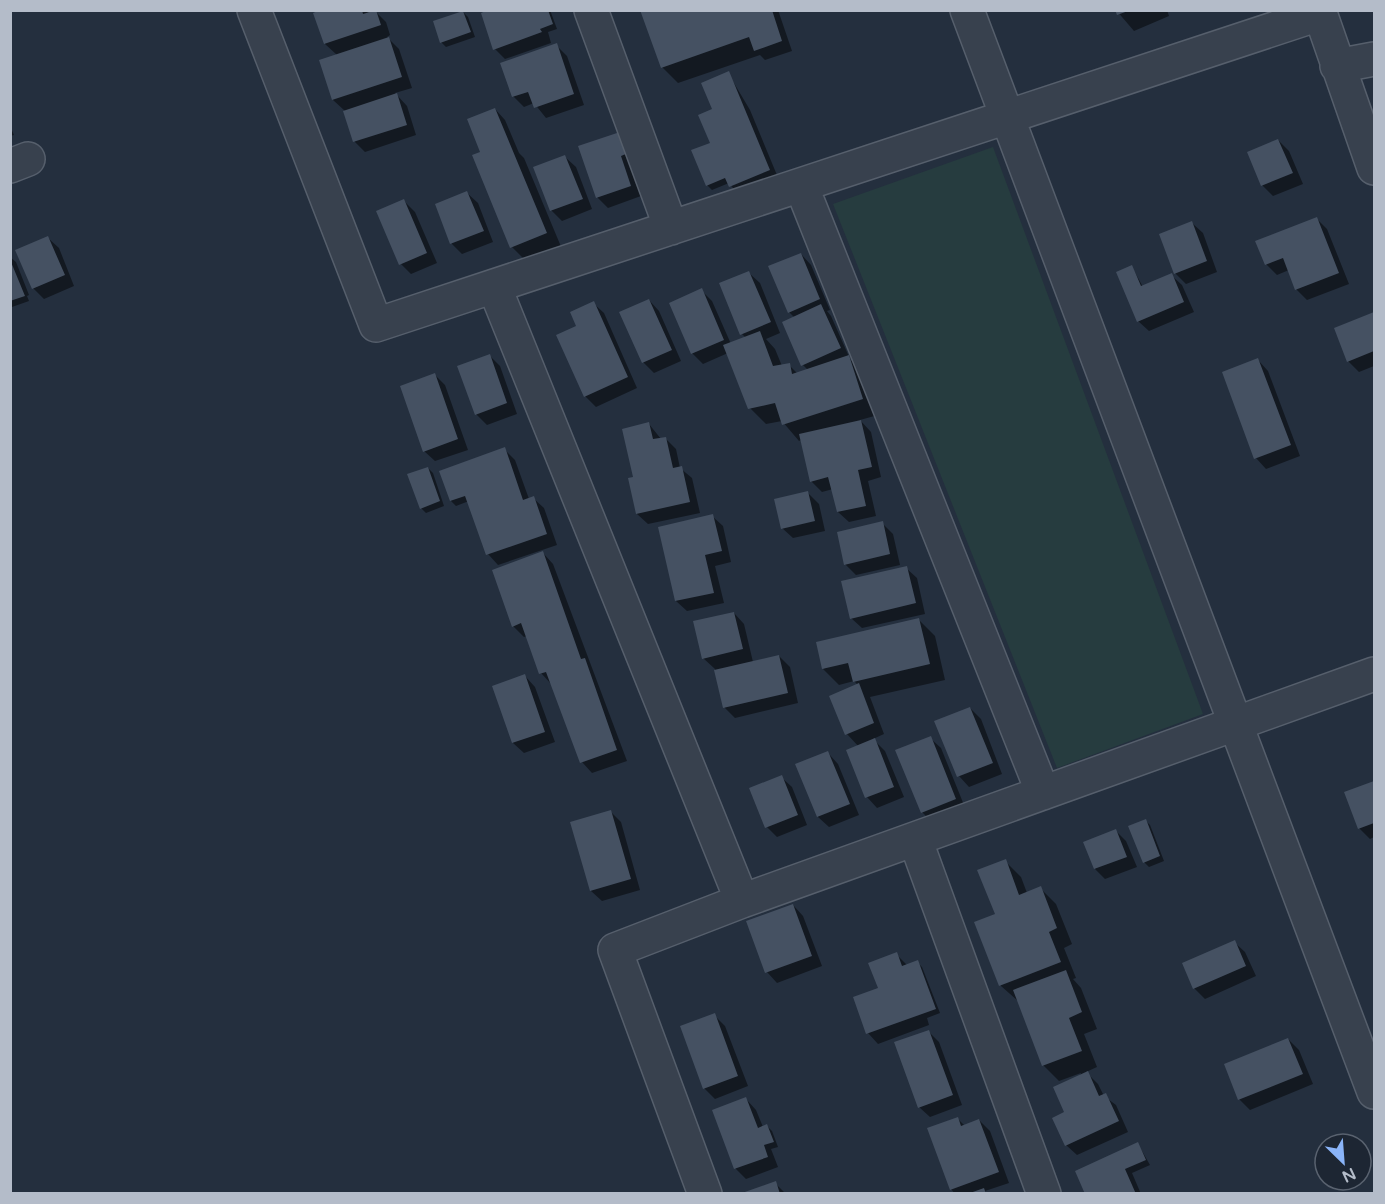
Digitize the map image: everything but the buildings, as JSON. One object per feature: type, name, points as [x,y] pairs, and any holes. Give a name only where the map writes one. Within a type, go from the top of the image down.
[{"type":"street","points":[[254,10],[376,325],[1319,12],[1374,168]]},
{"type":"street","points":[[591,10],[671,228]]},
{"type":"street","points":[[967,10],[1374,1092]]},
{"type":"street","points":[[1337,66],[1374,59]]},
{"type":"street","points":[[801,185],[1043,793]]},
{"type":"street","points":[[494,286],[742,902]]},
{"type":"street","points":[[705,1194],[615,950],[1374,674]]},
{"type":"street","points":[[915,839],[1044,1194]]},
{"type":"green space","points":[[993,147],[1203,714],[1057,768],[833,204]]}]
